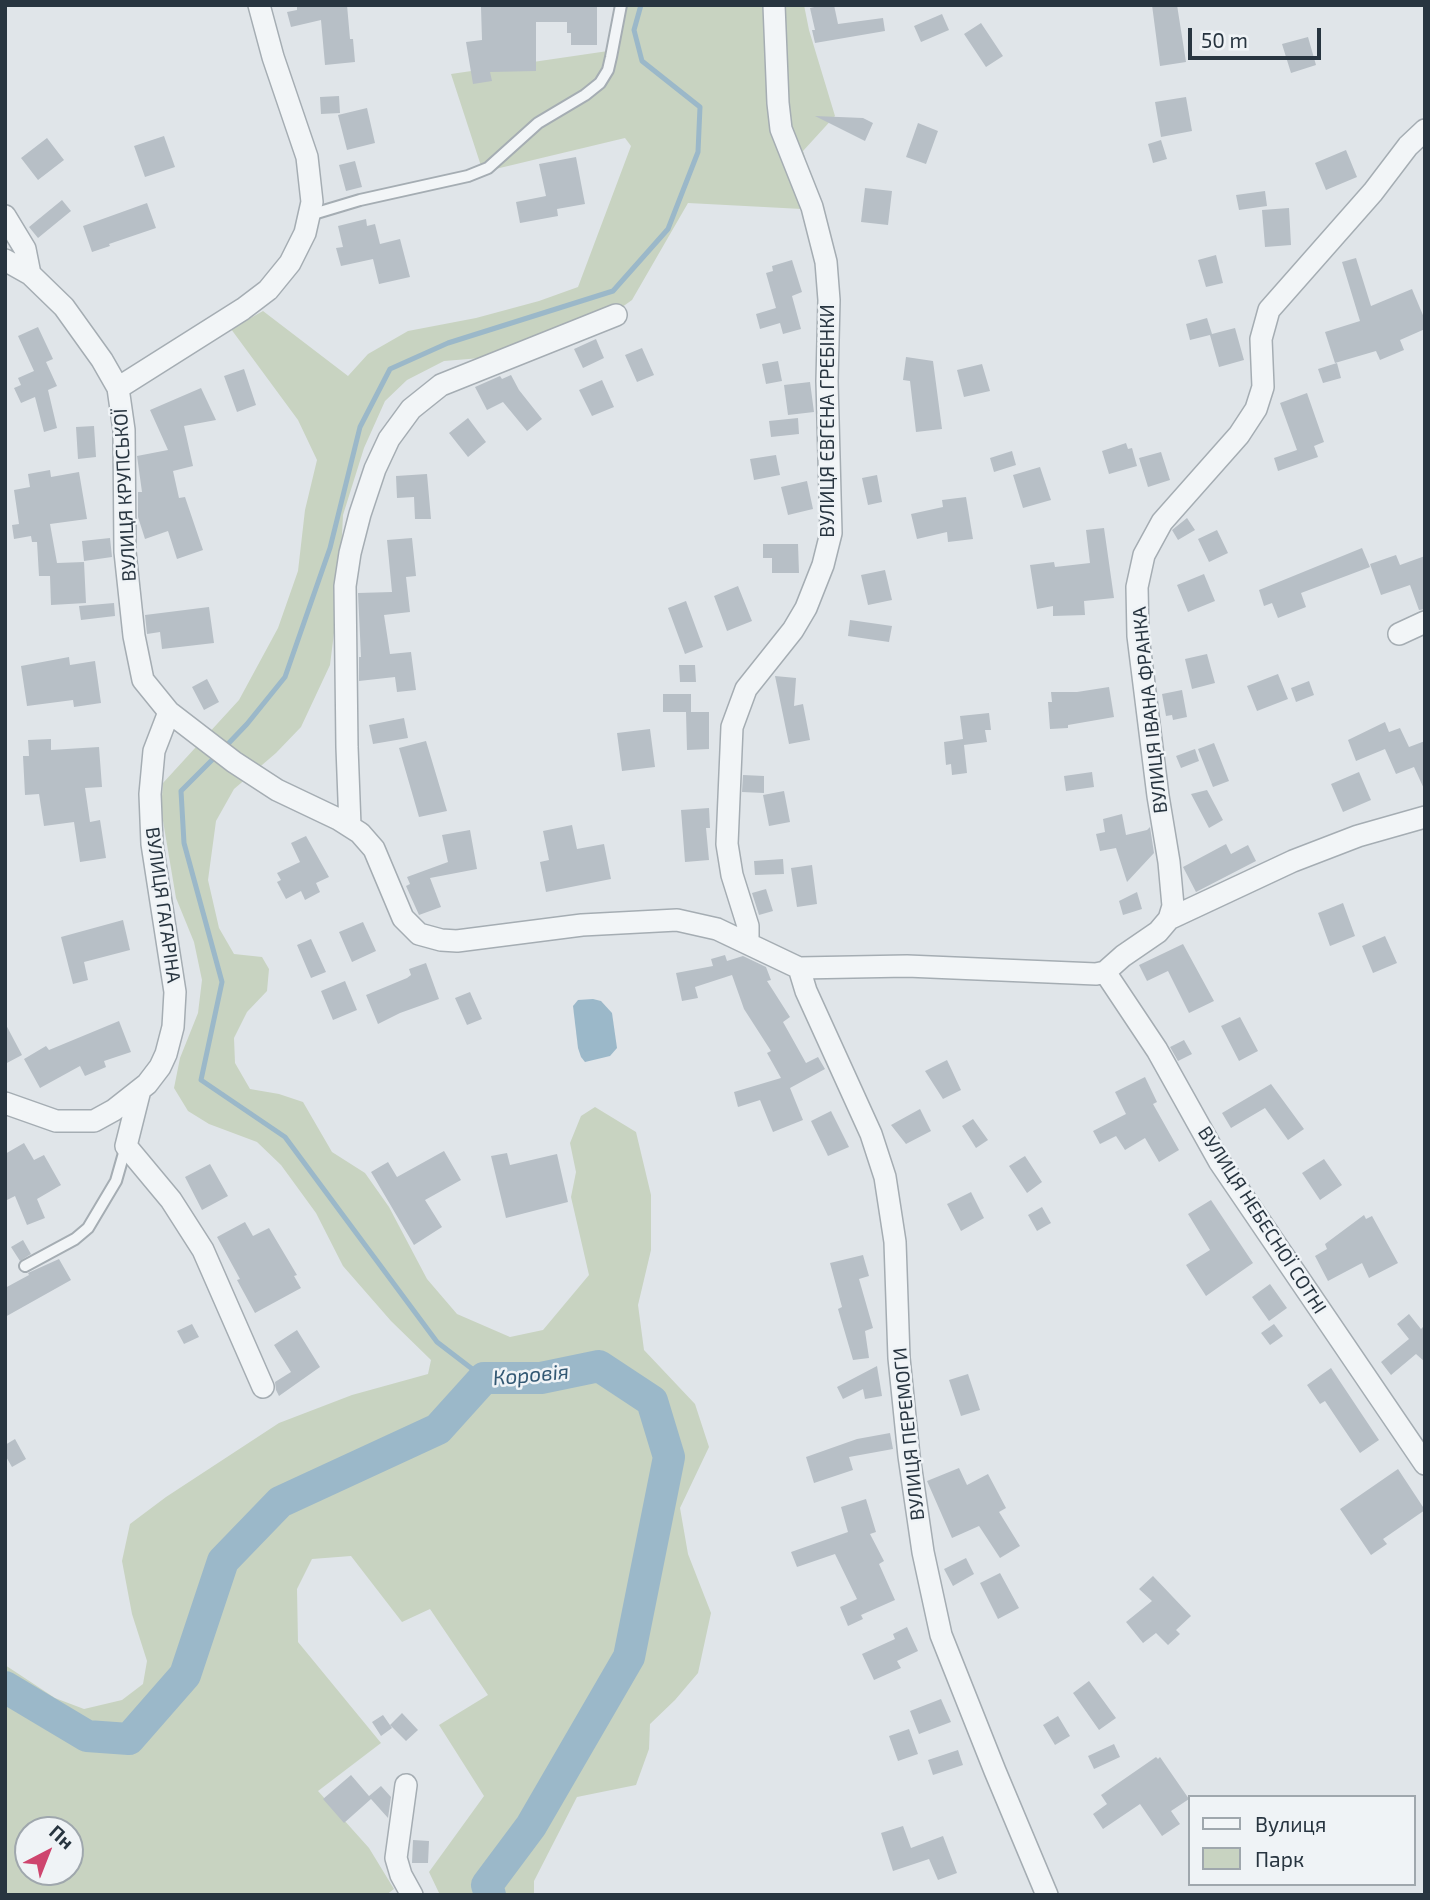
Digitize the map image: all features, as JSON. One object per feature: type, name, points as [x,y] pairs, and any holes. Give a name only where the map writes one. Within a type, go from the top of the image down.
[{"type":"street","points":[[118,387],[243,309],[268,290],[297,251],[310,215],[311,188],[307,157],[273,57],[260,5]]},
{"type":"street","name":"ВУЛИЦЯ ЄВГЕНА ГРЕБІНКИ","points":[[748,943],[748,926],[732,875],[727,844],[732,727],[746,689],[793,630],[806,608],[831,533],[827,381],[829,300],[826,262],[812,207],[781,130],[774,5]]},
{"type":"street","name":"ВУЛИЦЯ ІВАНА ФРАНКА","points":[[1166,923],[1173,906],[1173,890],[1138,636],[1137,587],[1144,555],[1162,522],[1239,435],[1256,410],[1263,387],[1260,345],[1269,310],[1373,192],[1408,146],[1425,130]]},
{"type":"street","name":"ВУЛИЦЯ КРУПСЬКОЇ","points":[[5,216],[25,249],[30,274],[64,307],[118,387],[124,430],[125,552],[137,660],[143,680],[169,712],[206,742],[263,782],[351,826]]},
{"type":"street","points":[[5,260],[30,274]]},
{"type":"street","points":[[616,315],[441,384],[411,408],[389,439],[375,469],[360,514],[345,586],[351,826],[374,849],[398,909],[410,927],[419,934],[429,938],[457,941],[582,925],[677,920],[702,924],[799,968],[907,966],[1089,975],[1105,972],[1166,923],[1293,861],[1359,836],[1425,817]]},
{"type":"street","points":[[1399,634],[1425,622]]},
{"type":"street","name":"ВУЛИЦЯ ГАГАРІНА","points":[[5,1103],[56,1121],[89,1122],[104,1116],[140,1090],[154,1076],[166,1054],[171,1036],[175,992],[152,844],[150,794],[154,751],[169,712]]},
{"type":"street","name":"ВУЛИЦЯ ПЕРЕМОГИ","points":[[799,968],[806,991],[871,1134],[885,1177],[895,1242],[899,1358],[909,1456],[923,1552],[941,1635],[1047,1895]]},
{"type":"street","name":"ВУЛИЦЯ НЕБЕСНОЇ СОТНІ","points":[[1105,972],[1157,1050],[1219,1161],[1425,1464]]},
{"type":"street","name":"ВУЛИЦЯ ГАГАРІНА","points":[[126,1146],[140,1090]]},
{"type":"street","points":[[126,1146],[171,1200],[203,1250],[263,1387]]},
{"type":"street","points":[[406,1785],[396,1858],[401,1875],[412,1895]]},
{"type":"lane","points":[[310,215],[360,200],[468,176],[488,168],[538,122],[585,95],[600,83],[608,70],[621,5]]},
{"type":"lane","points":[[25,1266],[75,1239],[88,1228],[116,1181],[126,1146]]},
{"type":"green space","points":[[624,5],[804,5],[835,116],[803,151],[821,210],[688,203],[632,300],[580,337],[518,355],[444,361],[407,380],[385,401],[364,448],[343,515],[339,593],[330,665],[301,727],[276,753],[234,789],[216,821],[208,880],[219,928],[234,954],[262,957],[269,969],[267,991],[247,1012],[234,1038],[235,1063],[250,1089],[303,1102],[332,1152],[365,1173],[389,1207],[427,1279],[457,1314],[510,1337],[543,1330],[589,1275],[571,1197],[576,1172],[570,1143],[581,1116],[595,1107],[636,1132],[651,1195],[651,1250],[638,1305],[644,1350],[695,1404],[709,1447],[680,1508],[688,1554],[711,1613],[698,1673],[650,1724],[649,1749],[636,1785],[577,1797],[534,1881],[534,1895],[440,1895],[429,1872],[484,1796],[439,1725],[488,1695],[430,1609],[402,1622],[351,1556],[312,1559],[297,1589],[298,1642],[381,1743],[318,1791],[369,1848],[394,1889],[386,1895],[5,1895],[5,1665],[55,1698],[84,1709],[122,1700],[143,1684],[147,1661],[132,1614],[122,1561],[130,1524],[166,1497],[279,1423],[352,1395],[428,1374],[431,1360],[391,1321],[343,1266],[316,1213],[281,1165],[257,1142],[209,1124],[188,1111],[174,1088],[180,1058],[198,1013],[202,980],[194,942],[176,898],[161,809],[163,783],[239,700],[278,628],[298,571],[305,510],[317,460],[298,420],[231,329],[263,311],[348,376],[368,354],[408,331],[476,318],[578,287],[631,146],[625,138],[483,172],[451,74],[608,51],[625,15]]},
{"type":"water","points":[[578,1000],[601,1001],[612,1013],[617,1048],[610,1056],[585,1062],[578,1048],[573,1006]]},
{"type":"building","points":[[297,5],[347,5],[355,62],[325,65],[321,20],[291,27],[287,12],[297,10]]},
{"type":"building","points":[[597,5],[597,45],[571,45],[567,22],[536,22],[536,71],[490,72],[492,81],[473,84],[466,42],[482,40],[481,7]]},
{"type":"building","points":[[834,5],[838,24],[883,18],[885,31],[815,43],[810,8]]},
{"type":"building","points":[[1152,5],[1177,5],[1186,62],[1160,66]]},
{"type":"building","points":[[942,14],[949,30],[921,42],[914,26]]},
{"type":"building","points":[[981,23],[1003,56],[986,67],[964,34]]},
{"type":"building","points":[[1308,37],[1316,65],[1291,73],[1282,44]]},
{"type":"building","points":[[339,96],[340,113],[321,114],[320,97]]},
{"type":"building","points":[[1186,97],[1192,131],[1161,137],[1155,102]]},
{"type":"building","points":[[367,108],[375,143],[347,150],[338,115]]},
{"type":"building","points":[[815,116],[863,118],[873,123],[865,141]]},
{"type":"building","points":[[918,123],[938,131],[926,164],[906,157]]},
{"type":"building","points":[[164,136],[175,167],[145,177],[134,146]]},
{"type":"building","points":[[47,138],[64,160],[38,180],[21,158]]},
{"type":"building","points":[[1161,140],[1167,159],[1153,163],[1148,144]]},
{"type":"building","points":[[1346,150],[1357,177],[1326,190],[1315,163]]},
{"type":"building","points":[[576,157],[585,204],[557,209],[558,216],[520,223],[516,202],[546,196],[539,164]]},
{"type":"building","points":[[355,161],[362,187],[346,191],[339,165]]},
{"type":"building","points":[[865,188],[892,191],[888,225],[861,222]]},
{"type":"building","points":[[1265,191],[1267,206],[1239,210],[1236,195]]},
{"type":"building","points":[[62,200],[71,211],[38,238],[29,227]]},
{"type":"building","points":[[147,203],[156,228],[92,252],[83,226]]},
{"type":"building","points":[[1289,208],[1291,245],[1265,247],[1262,210]]},
{"type":"building","points":[[366,219],[367,226],[375,224],[380,244],[400,239],[410,277],[379,284],[373,259],[341,266],[336,248],[343,247],[338,226]]},
{"type":"building","points":[[1216,255],[1223,283],[1206,287],[1198,260]]},
{"type":"building","points":[[1356,258],[1371,306],[1412,289],[1425,320],[1425,329],[1400,340],[1404,350],[1380,360],[1376,351],[1335,363],[1325,332],[1360,321],[1342,262]]},
{"type":"building","points":[[792,260],[802,292],[792,296],[801,329],[783,334],[780,323],[760,329],[756,314],[776,308],[766,273],[773,271],[772,266]]},
{"type":"building","points":[[1207,318],[1212,334],[1235,328],[1244,360],[1219,367],[1210,335],[1190,340],[1186,324]]},
{"type":"building","points":[[38,327],[53,359],[46,362],[57,386],[48,390],[57,428],[44,432],[35,397],[21,403],[14,388],[21,385],[18,378],[34,371],[18,336]]},
{"type":"building","points":[[596,339],[604,358],[583,368],[574,349]]},
{"type":"building","points":[[642,348],[654,375],[637,382],[625,355]]},
{"type":"building","points":[[906,357],[933,361],[942,429],[916,432],[910,381],[903,380]]},
{"type":"building","points":[[778,361],[782,381],[766,384],[762,364]]},
{"type":"building","points":[[1337,363],[1341,378],[1323,383],[1318,369]]},
{"type":"building","points":[[982,364],[990,391],[964,397],[957,370]]},
{"type":"building","points":[[244,369],[256,405],[237,412],[224,376]]},
{"type":"building","points":[[511,375],[542,419],[527,431],[503,402],[487,410],[475,387],[500,376],[502,379]]},
{"type":"building","points":[[602,380],[614,407],[592,416],[579,390]]},
{"type":"building","points":[[810,382],[814,412],[788,415],[784,385]]},
{"type":"building","points":[[201,388],[216,420],[184,426],[193,466],[173,471],[179,498],[185,497],[203,550],[177,559],[168,531],[145,539],[138,517],[138,492],[142,492],[137,456],[168,450],[150,410]]},
{"type":"building","points":[[1307,393],[1324,442],[1314,446],[1318,457],[1278,471],[1274,458],[1297,450],[1280,403]]},
{"type":"building","points":[[468,418],[486,442],[468,457],[449,433]]},
{"type":"building","points":[[798,418],[799,434],[771,437],[769,421]]},
{"type":"building","points":[[94,426],[96,457],[78,459],[76,427]]},
{"type":"building","points":[[1126,443],[1128,449],[1132,448],[1137,466],[1109,474],[1102,451]]},
{"type":"building","points":[[1012,451],[1016,465],[994,472],[990,458]]},
{"type":"building","points":[[1161,452],[1170,480],[1148,487],[1139,458]]},
{"type":"building","points":[[776,455],[780,475],[754,480],[750,459]]},
{"type":"building","points":[[1040,467],[1051,500],[1023,508],[1013,475]]},
{"type":"building","points":[[50,470],[51,477],[79,472],[87,519],[50,524],[57,563],[84,562],[86,603],[51,605],[50,576],[39,576],[37,542],[32,542],[31,536],[14,539],[12,525],[19,524],[14,490],[30,487],[28,474]]},
{"type":"building","points":[[427,474],[431,519],[415,519],[414,497],[397,498],[396,476]]},
{"type":"building","points":[[877,475],[882,502],[868,505],[862,478]]},
{"type":"building","points":[[807,481],[813,509],[788,515],[781,487]]},
{"type":"building","points":[[966,497],[973,539],[948,542],[947,532],[917,539],[911,514],[943,507],[942,500]]},
{"type":"building","points":[[1187,518],[1195,530],[1178,540],[1172,530]]},
{"type":"building","points":[[1104,528],[1114,598],[1084,601],[1085,615],[1053,616],[1053,606],[1037,609],[1030,565],[1054,562],[1055,567],[1090,563],[1086,530]]},
{"type":"building","points":[[1217,530],[1228,553],[1209,562],[1198,539]]},
{"type":"building","points":[[110,538],[112,557],[84,561],[82,541]]},
{"type":"building","points":[[412,538],[416,576],[406,577],[410,612],[384,615],[390,654],[411,652],[416,690],[397,692],[395,677],[359,681],[361,657],[358,593],[392,592],[387,540]]},
{"type":"building","points":[[763,544],[798,544],[799,573],[772,573],[772,558],[763,558]]},
{"type":"building","points":[[1362,548],[1370,567],[1301,593],[1306,607],[1278,618],[1272,603],[1264,606],[1259,590]]},
{"type":"building","points":[[1396,555],[1400,565],[1425,556],[1425,609],[1419,610],[1410,585],[1381,595],[1370,564]]},
{"type":"building","points":[[885,570],[892,600],[868,605],[861,575]]},
{"type":"building","points":[[1204,574],[1215,601],[1188,612],[1177,585]]},
{"type":"building","points":[[738,586],[752,621],[727,631],[714,596]]},
{"type":"building","points":[[686,601],[703,647],[685,654],[668,608]]},
{"type":"building","points":[[114,603],[115,616],[81,620],[79,606]]},
{"type":"building","points":[[209,607],[214,643],[162,649],[160,632],[147,634],[145,615]]},
{"type":"building","points":[[850,620],[892,626],[889,642],[848,636]]},
{"type":"building","points":[[1207,654],[1215,683],[1192,689],[1185,659]]},
{"type":"building","points":[[69,657],[70,665],[95,661],[101,703],[74,707],[73,700],[27,706],[21,666]]},
{"type":"building","points":[[679,665],[695,665],[696,682],[680,682]]},
{"type":"building","points":[[1278,674],[1288,699],[1257,711],[1247,686]]},
{"type":"building","points":[[775,676],[796,678],[794,706],[803,704],[810,740],[789,744]]},
{"type":"building","points":[[207,679],[219,702],[204,710],[192,687]]},
{"type":"building","points":[[1309,681],[1314,695],[1296,702],[1291,688]]},
{"type":"building","points":[[1109,687],[1114,717],[1068,725],[1068,728],[1050,729],[1048,702],[1052,702],[1051,692],[1077,692]]},
{"type":"building","points":[[1182,690],[1187,717],[1173,720],[1172,715],[1166,716],[1162,694]]},
{"type":"building","points":[[663,694],[691,694],[691,712],[709,712],[709,749],[687,750],[686,712],[663,712]]},
{"type":"building","points":[[989,713],[991,730],[985,730],[987,742],[964,745],[967,773],[952,775],[951,764],[946,765],[944,742],[963,739],[960,716]]},
{"type":"building","points":[[404,718],[408,738],[373,744],[369,725]]},
{"type":"building","points":[[1385,722],[1389,732],[1400,728],[1409,747],[1425,741],[1425,791],[1414,767],[1396,774],[1385,749],[1356,761],[1348,740]]},
{"type":"building","points":[[650,729],[655,767],[622,771],[617,733]]},
{"type":"building","points":[[51,739],[51,750],[99,747],[102,787],[85,788],[90,822],[100,820],[106,858],[80,862],[74,822],[44,826],[39,794],[25,795],[23,756],[29,756],[28,740]]},
{"type":"building","points":[[426,741],[447,811],[419,817],[399,748]]},
{"type":"building","points":[[1214,743],[1229,781],[1213,787],[1198,749]]},
{"type":"building","points":[[1195,749],[1199,761],[1181,768],[1176,756]]},
{"type":"building","points":[[1092,772],[1094,787],[1066,791],[1064,776]]},
{"type":"building","points":[[1359,772],[1371,800],[1343,812],[1331,784]]},
{"type":"building","points":[[743,775],[764,776],[764,793],[742,792]]},
{"type":"building","points":[[1207,790],[1223,820],[1209,828],[1191,794]]},
{"type":"building","points":[[784,791],[790,822],[769,826],[763,795]]},
{"type":"building","points":[[709,808],[710,828],[706,828],[709,860],[685,862],[681,810]]},
{"type":"building","points":[[1122,814],[1126,835],[1150,827],[1154,853],[1127,882],[1116,848],[1100,851],[1096,834],[1105,832],[1103,819]]},
{"type":"building","points":[[572,825],[577,849],[604,844],[611,879],[546,892],[540,862],[549,860],[543,831]]},
{"type":"building","points":[[470,830],[477,869],[430,878],[441,907],[419,915],[406,886],[410,884],[407,877],[448,862],[442,835]]},
{"type":"building","points":[[306,836],[329,877],[316,883],[320,892],[305,900],[301,891],[286,899],[277,882],[281,880],[277,873],[300,862],[291,843]]},
{"type":"building","points":[[1226,844],[1231,854],[1248,845],[1256,861],[1196,892],[1183,867]]},
{"type":"building","points":[[783,859],[784,874],[755,875],[754,861]]},
{"type":"building","points":[[812,865],[817,904],[797,907],[791,868]]},
{"type":"building","points":[[766,889],[773,911],[759,915],[752,893]]},
{"type":"building","points":[[1137,892],[1142,909],[1123,915],[1119,901]]},
{"type":"building","points":[[1343,903],[1355,936],[1330,946],[1318,913]]},
{"type":"building","points":[[123,920],[130,950],[84,962],[88,980],[73,984],[61,937]]},
{"type":"building","points":[[363,922],[376,951],[352,962],[339,932]]},
{"type":"building","points":[[1385,936],[1397,963],[1373,973],[1362,946]]},
{"type":"building","points":[[311,939],[326,972],[311,978],[297,945]]},
{"type":"building","points":[[1183,944],[1214,1001],[1189,1013],[1168,971],[1147,981],[1139,965]]},
{"type":"building","points":[[725,955],[727,961],[743,956],[766,967],[771,980],[767,981],[790,1017],[783,1022],[806,1063],[818,1057],[825,1069],[790,1088],[803,1120],[773,1132],[760,1100],[738,1107],[734,1092],[781,1078],[767,1053],[771,1051],[744,1009],[732,975],[695,987],[698,998],[682,1001],[676,973],[713,966],[711,959]]},
{"type":"building","points":[[426,963],[439,999],[378,1024],[366,995],[407,978],[411,975],[409,969]]},
{"type":"building","points":[[345,981],[357,1010],[333,1020],[321,991]]},
{"type":"building","points":[[470,992],[482,1019],[467,1025],[455,998]]},
{"type":"building","points":[[1240,1017],[1258,1051],[1239,1061],[1221,1026]]},
{"type":"building","points":[[119,1021],[131,1052],[104,1061],[106,1067],[85,1076],[80,1066],[40,1088],[24,1059],[46,1046],[49,1050]]},
{"type":"building","points":[[5,1023],[22,1055],[5,1064]]},
{"type":"building","points":[[1184,1040],[1192,1054],[1178,1061],[1170,1047]]},
{"type":"building","points":[[947,1060],[961,1090],[943,1099],[925,1071]]},
{"type":"building","points":[[1145,1077],[1157,1102],[1153,1104],[1179,1150],[1159,1162],[1145,1138],[1125,1150],[1116,1136],[1100,1144],[1093,1131],[1126,1114],[1115,1092]]},
{"type":"building","points":[[1271,1084],[1304,1129],[1288,1140],[1265,1108],[1231,1128],[1222,1113]]},
{"type":"building","points":[[920,1109],[931,1131],[906,1144],[891,1125]]},
{"type":"building","points":[[831,1111],[849,1147],[828,1156],[811,1121]]},
{"type":"building","points":[[973,1119],[988,1140],[976,1148],[962,1126]]},
{"type":"building","points":[[24,1143],[34,1160],[44,1155],[61,1185],[37,1199],[45,1218],[27,1225],[15,1196],[5,1201],[5,1154]]},
{"type":"building","points":[[444,1151],[461,1180],[425,1200],[442,1227],[414,1245],[371,1172],[388,1162],[397,1177]]},
{"type":"building","points":[[507,1153],[510,1165],[557,1154],[568,1202],[506,1218],[491,1156]]},
{"type":"building","points":[[1025,1156],[1042,1182],[1027,1193],[1009,1166]]},
{"type":"building","points":[[1324,1159],[1342,1185],[1320,1200],[1302,1173]]},
{"type":"building","points":[[210,1164],[228,1196],[202,1210],[185,1177]]},
{"type":"building","points":[[971,1192],[984,1218],[961,1231],[947,1204]]},
{"type":"building","points":[[1211,1200],[1253,1263],[1206,1296],[1186,1265],[1210,1250],[1188,1214]]},
{"type":"building","points":[[1042,1207],[1051,1223],[1037,1231],[1028,1215]]},
{"type":"building","points":[[1364,1215],[1366,1219],[1372,1216],[1398,1263],[1369,1278],[1362,1263],[1328,1281],[1315,1256],[1327,1249],[1325,1244]]},
{"type":"building","points":[[245,1222],[253,1236],[269,1228],[297,1275],[294,1276],[301,1288],[255,1313],[217,1237]]},
{"type":"building","points":[[23,1240],[31,1254],[20,1261],[11,1247]]},
{"type":"building","points":[[863,1255],[869,1276],[859,1279],[873,1328],[865,1331],[869,1358],[853,1360],[838,1309],[842,1307],[830,1263]]},
{"type":"building","points":[[59,1259],[71,1280],[5,1317],[5,1288],[29,1275],[28,1273]]},
{"type":"building","points":[[1270,1284],[1287,1308],[1269,1321],[1252,1297]]},
{"type":"building","points":[[1409,1314],[1421,1329],[1425,1325],[1425,1362],[1416,1354],[1391,1375],[1381,1362],[1409,1339],[1397,1324]]},
{"type":"building","points":[[192,1324],[199,1337],[184,1344],[177,1331]]},
{"type":"building","points":[[1274,1324],[1283,1336],[1270,1345],[1261,1333]]},
{"type":"building","points":[[297,1330],[320,1367],[279,1396],[275,1382],[291,1372],[274,1345]]},
{"type":"building","points":[[877,1366],[882,1396],[865,1399],[863,1389],[843,1399],[837,1387]]},
{"type":"building","points":[[1331,1368],[1379,1440],[1360,1453],[1325,1401],[1320,1404],[1307,1385]]},
{"type":"building","points":[[968,1374],[980,1410],[961,1416],[949,1380]]},
{"type":"building","points":[[890,1433],[893,1449],[849,1457],[853,1470],[814,1483],[806,1457],[857,1439]]},
{"type":"building","points":[[15,1439],[26,1459],[12,1467],[5,1455],[5,1445]]},
{"type":"building","points":[[959,1468],[967,1485],[988,1474],[1006,1508],[999,1512],[1020,1546],[1000,1558],[979,1526],[952,1538],[927,1481]]},
{"type":"building","points":[[1398,1469],[1425,1510],[1383,1539],[1387,1544],[1371,1555],[1340,1509]]},
{"type":"building","points":[[866,1499],[876,1532],[870,1534],[884,1561],[879,1564],[895,1600],[861,1615],[863,1619],[848,1626],[840,1607],[857,1599],[835,1554],[797,1567],[791,1552],[848,1532],[841,1507]]},
{"type":"building","points":[[966,1558],[974,1574],[953,1586],[944,1569]]},
{"type":"building","points":[[1000,1573],[1019,1608],[998,1619],[980,1583]]},
{"type":"building","points":[[1153,1576],[1191,1616],[1176,1630],[1180,1634],[1168,1645],[1156,1633],[1143,1643],[1126,1622],[1152,1601],[1139,1589]]},
{"type":"building","points":[[907,1627],[918,1651],[897,1661],[901,1668],[874,1680],[862,1654],[895,1639],[893,1634]]},
{"type":"building","points":[[1089,1681],[1116,1718],[1099,1730],[1073,1693]]},
{"type":"building","points":[[941,1699],[951,1722],[919,1734],[910,1711]]},
{"type":"building","points":[[402,1713],[418,1730],[406,1741],[390,1725]]},
{"type":"building","points":[[383,1715],[392,1728],[381,1736],[372,1722]]},
{"type":"building","points":[[1058,1716],[1070,1736],[1055,1745],[1043,1725]]},
{"type":"building","points":[[909,1729],[918,1754],[898,1761],[889,1736]]},
{"type":"building","points":[[1114,1744],[1120,1757],[1094,1769],[1088,1756]]},
{"type":"building","points":[[958,1750],[963,1765],[933,1775],[928,1760]]},
{"type":"building","points":[[1156,1757],[1160,1757],[1188,1800],[1171,1811],[1180,1824],[1162,1836],[1140,1804],[1103,1829],[1093,1814],[1107,1804],[1101,1795]]},
{"type":"building","points":[[351,1775],[369,1796],[381,1786],[391,1797],[388,1818],[371,1799],[344,1823],[323,1799]]},
{"type":"building","points":[[903,1826],[911,1848],[943,1836],[957,1873],[938,1880],[929,1859],[893,1871],[881,1833]]},
{"type":"building","points":[[413,1840],[429,1841],[428,1863],[412,1863]]},
{"type":"waterway","points":[[225,747],[285,677],[330,548],[360,427],[390,369],[448,343],[613,291],[668,229],[698,152],[700,107],[642,61],[634,30],[641,5]]},
{"type":"waterway","points":[[218,754],[181,791],[184,843],[222,982],[201,1080],[285,1137],[437,1342],[484,1378]]},
{"type":"waterway","name":"Коровія","points":[[5,1687],[87,1736],[129,1739],[185,1675],[223,1561],[280,1502],[438,1429],[484,1378],[541,1378],[599,1366],[652,1401],[669,1457],[629,1657],[531,1826],[487,1885],[490,1895]]}]
